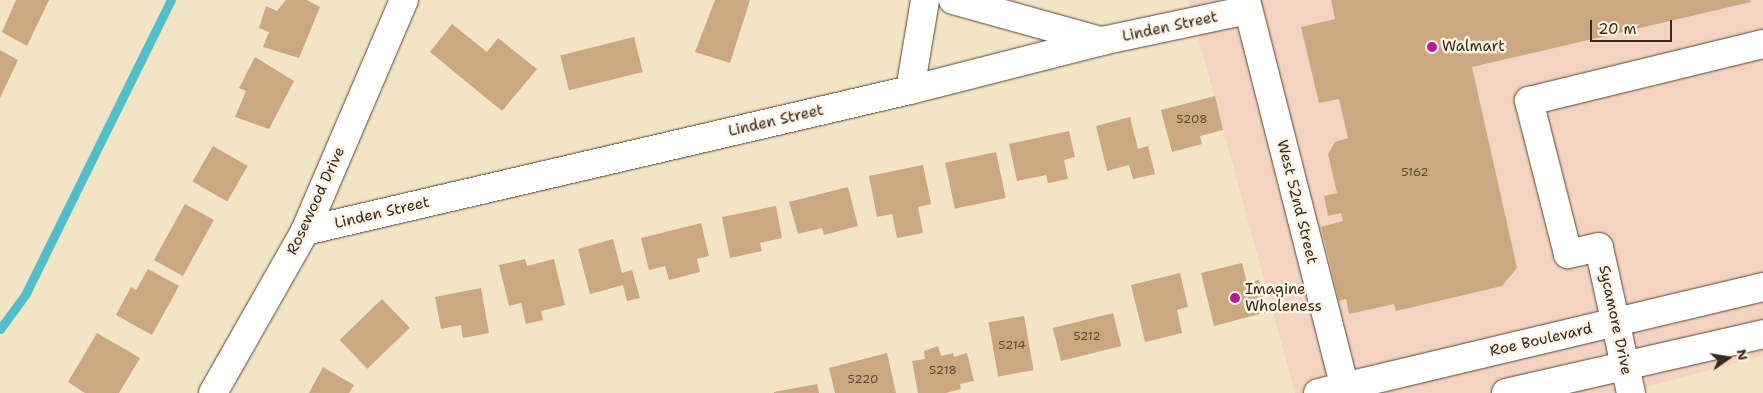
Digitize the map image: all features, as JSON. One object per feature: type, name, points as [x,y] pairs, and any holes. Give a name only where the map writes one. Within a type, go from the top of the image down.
[{"type":"street","name":"Rosewood Drive","points":[[213,393],[305,232],[404,0]]},
{"type":"street","points":[[910,90],[925,0]]},
{"type":"street","points":[[953,0],[1102,41]]},
{"type":"street","name":"Linden Street","points":[[305,232],[910,90],[1247,5]]},
{"type":"street","name":"West 52nd Street","points":[[1247,5],[1336,391]]},
{"type":"street","name":"Sycamore Drive","points":[[1631,393],[1624,366],[1618,322],[1599,247],[1568,254],[1529,101],[1763,44]]},
{"type":"street","name":"Roe Boulevard","points":[[1336,391],[1763,287]]},
{"type":"street","points":[[1506,393],[1763,334]]},
{"type":"shaded area","points":[[1188,0],[1763,0],[1763,356],[1624,393],[1295,393]]},
{"type":"building","points":[[16,0],[49,0],[27,46],[2,32]]},
{"type":"building","points":[[286,0],[307,0],[320,7],[299,58],[263,47],[269,32],[259,28],[266,6],[277,11]]},
{"type":"building","points":[[715,0],[750,0],[730,63],[695,52]]},
{"type":"building","points":[[1331,0],[1750,0],[1751,2],[1472,67],[1517,268],[1502,286],[1396,311],[1394,304],[1349,314],[1346,299],[1339,301],[1321,227],[1343,221],[1341,213],[1328,216],[1324,196],[1337,193],[1328,154],[1335,142],[1348,138],[1339,99],[1319,103],[1301,27],[1335,19]]},
{"type":"building","points":[[452,24],[487,52],[498,38],[537,69],[502,111],[430,52]]},
{"type":"building","points":[[634,37],[643,72],[569,90],[560,55]]},
{"type":"building","points":[[0,50],[18,60],[0,98]]},
{"type":"building","points":[[255,57],[294,81],[269,129],[235,117],[246,91],[239,88]]},
{"type":"building","points":[[1215,96],[1223,130],[1200,136],[1202,144],[1172,152],[1161,110]]},
{"type":"building","points":[[1130,117],[1138,149],[1148,146],[1155,174],[1133,179],[1129,165],[1107,171],[1096,126]]},
{"type":"building","points":[[1069,131],[1075,157],[1064,160],[1068,179],[1048,183],[1046,175],[1017,181],[1009,144]]},
{"type":"building","points":[[213,146],[248,166],[227,202],[192,182]]},
{"type":"building","points":[[996,152],[1006,198],[955,209],[945,163]]},
{"type":"building","points":[[923,165],[931,204],[918,207],[923,233],[897,238],[892,214],[877,217],[869,176]]},
{"type":"building","points":[[848,187],[858,226],[824,235],[822,228],[798,234],[789,202]]},
{"type":"building","points":[[185,204],[214,220],[183,276],[154,260]]},
{"type":"building","points":[[776,206],[782,238],[760,243],[762,251],[730,258],[722,217]]},
{"type":"building","points":[[701,223],[709,256],[697,259],[700,272],[669,280],[665,266],[649,270],[641,238]]},
{"type":"building","points":[[613,239],[622,273],[632,270],[640,298],[627,301],[623,285],[590,294],[578,249]]},
{"type":"building","points":[[525,259],[527,266],[554,259],[565,305],[541,311],[543,320],[526,324],[521,303],[509,306],[499,265]]},
{"type":"building","name":"Imagine Wholeness","points":[[1242,263],[1247,283],[1259,280],[1267,312],[1214,326],[1201,273]]},
{"type":"building","points":[[148,269],[179,286],[152,335],[116,315],[131,287],[136,290]]},
{"type":"building","points":[[1180,273],[1188,307],[1177,310],[1182,333],[1145,342],[1131,285]]},
{"type":"building","points":[[481,288],[489,333],[463,338],[461,325],[441,329],[435,297]]},
{"type":"building","points":[[382,299],[410,328],[367,369],[340,340]]},
{"type":"building","points":[[1113,313],[1121,346],[1061,361],[1053,328]]},
{"type":"building","points":[[1024,316],[1034,370],[998,376],[989,322]]},
{"type":"building","points":[[97,333],[140,358],[119,393],[85,393],[68,382]]},
{"type":"building","points":[[938,346],[941,356],[953,353],[954,357],[967,353],[974,381],[960,384],[961,389],[946,393],[918,393],[912,361],[925,359],[924,351]]},
{"type":"building","points":[[887,353],[896,393],[835,393],[829,368]]},
{"type":"building","points":[[323,367],[354,385],[349,393],[309,393]]},
{"type":"building","points":[[817,384],[819,393],[774,393],[774,392]]},
{"type":"waterway","points":[[0,329],[25,295],[171,0]]},
{"type":"place","name":"Walmart","points":[[1432,47]]},
{"type":"place","name":"Imagine Wholeness","points":[[1235,298]]}]
